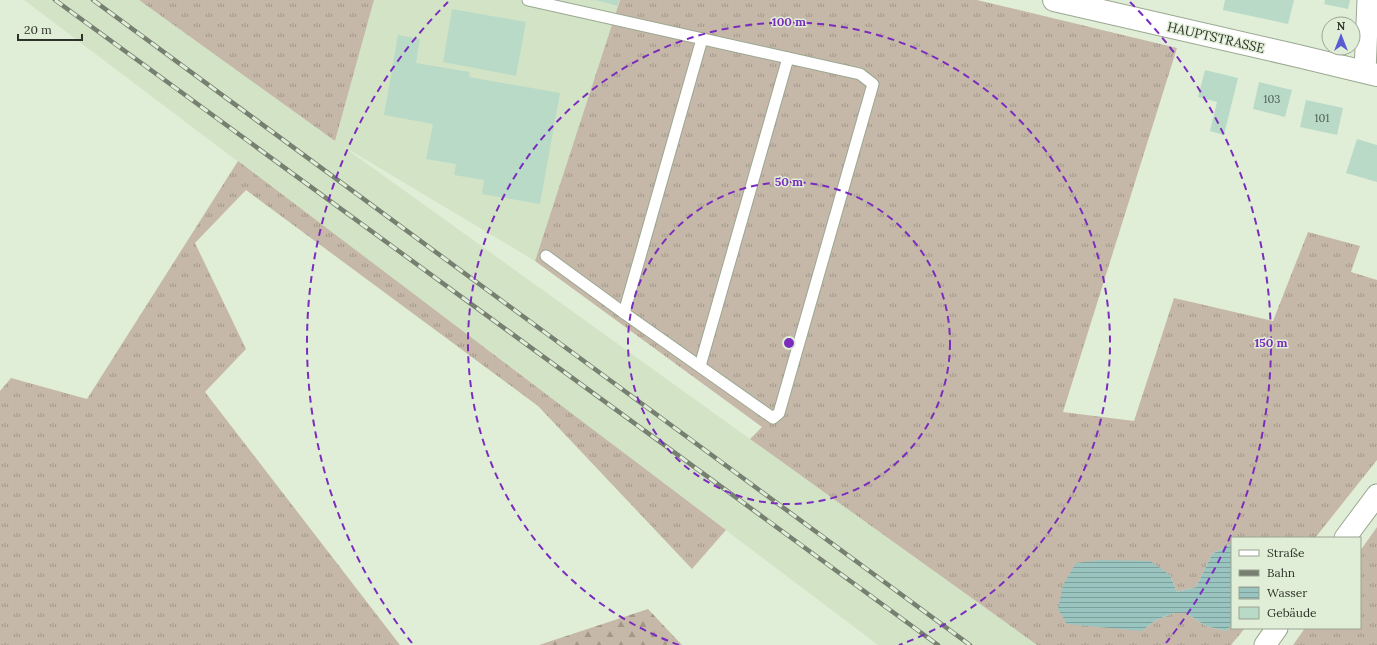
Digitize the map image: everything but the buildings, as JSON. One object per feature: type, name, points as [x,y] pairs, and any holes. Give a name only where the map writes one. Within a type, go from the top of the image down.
[{"type":"main road","name":"HAUPTSTRASSE","points":[[1054,0],[1371,74]]},
{"type":"street","points":[[1368,0],[1371,74]]},
{"type":"street","points":[[1346,537],[1377,495]]},
{"type":"street","points":[[1265,645],[1276,629]]},
{"type":"lane","points":[[528,0],[860,74],[873,84],[779,413],[773,418],[546,256]]},
{"type":"lane","points":[[624,313],[702,39]]},
{"type":"lane","points":[[700,366],[788,58]]},
{"type":"shaded area","points":[[24,0],[139,0],[335,141],[374,0],[620,0],[535,261],[341,145],[1037,645],[878,645]]},
{"type":"green space","points":[[139,0],[374,0],[335,141]]},
{"type":"green space","points":[[620,0],[977,0],[1177,48],[1063,412],[1134,421],[1174,298],[1273,321],[1308,232],[1360,246],[1351,272],[1377,280],[1377,460],[1316,537],[1231,537],[1231,544],[1212,554],[1196,587],[1177,592],[1170,575],[1142,631],[1156,620],[1174,613],[1186,613],[1206,626],[1226,631],[1231,626],[1231,629],[1244,629],[1231,645],[1037,645],[750,439],[762,427],[535,261]]},
{"type":"green space","points":[[238,161],[726,530],[692,569],[538,406],[246,190],[195,243],[246,349],[205,392],[400,645],[0,645],[0,391],[11,378],[87,399]]},
{"type":"green space","points":[[1377,527],[1377,645],[1293,645],[1304,629],[1361,629],[1361,550]]},
{"type":"green space","points":[[648,609],[682,645],[539,645]]},
{"type":"water","points":[[1231,544],[1231,626],[1226,631],[1206,626],[1186,613],[1174,613],[1156,620],[1142,631],[1067,624],[1058,609],[1063,585],[1076,563],[1100,560],[1150,561],[1170,575],[1177,592],[1196,587],[1212,554]]},
{"type":"railway","points":[[55,0],[938,645]]},
{"type":"railway","points":[[93,0],[970,645]]}]
